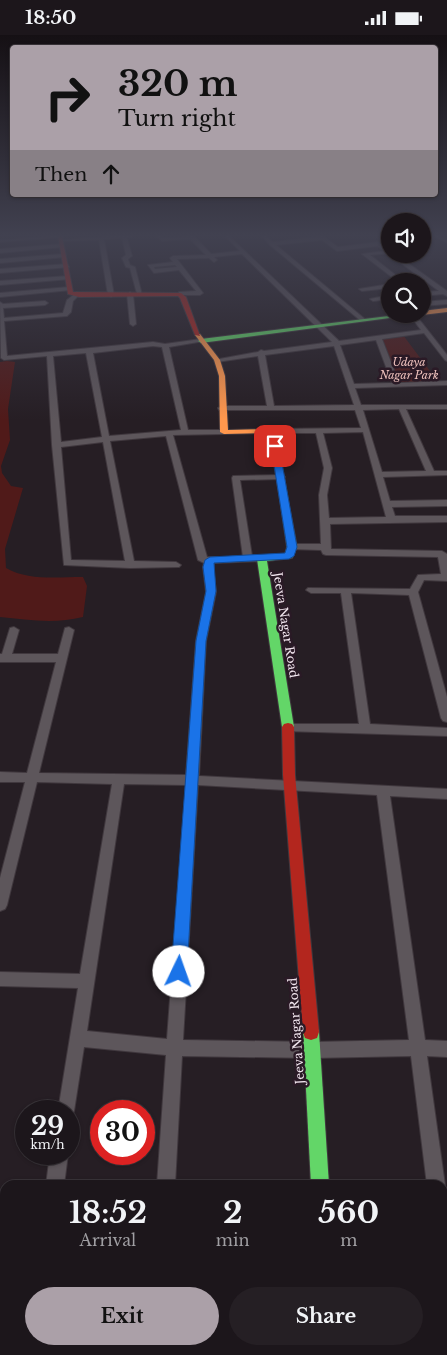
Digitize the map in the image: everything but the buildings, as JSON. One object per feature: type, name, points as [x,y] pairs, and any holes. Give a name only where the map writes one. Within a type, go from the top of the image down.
[{"type":"street","points":[[2,320],[65,315],[68,312],[70,298]]},
{"type":"street","points":[[133,324],[135,298]]},
{"type":"street","points":[[184,298],[201,341],[216,360],[222,376],[224,432]]},
{"type":"street","points":[[291,298],[336,342],[366,430],[391,519]]},
{"type":"street","points":[[337,298],[363,320]]},
{"type":"street","points":[[373,299],[381,298]]},
{"type":"street","points":[[431,303],[447,302]]},
{"type":"street","points":[[45,303],[0,305],[4,358],[153,344],[165,346],[381,318]]},
{"type":"street","points":[[431,312],[447,310]]},
{"type":"street","points":[[419,323],[447,359]]},
{"type":"street","points":[[216,360],[261,352],[425,331]]},
{"type":"street","points":[[378,337],[396,385]]},
{"type":"street","points":[[165,346],[185,432]]},
{"type":"street","points":[[89,351],[130,565]]},
{"type":"street","points":[[261,352],[271,407]]},
{"type":"street","points":[[50,355],[67,563],[176,565]]},
{"type":"street","points":[[352,386],[447,383]]},
{"type":"street","points":[[222,408],[447,407]]},
{"type":"street","points":[[402,408],[431,473]]},
{"type":"street","points":[[56,445],[185,432],[366,430]]},
{"type":"street","points":[[272,431],[292,547],[326,547]]},
{"type":"street","points":[[319,431],[328,468],[323,495],[326,552],[444,554],[447,577],[421,577],[413,592],[447,718]]},
{"type":"street","points":[[169,434],[203,560],[262,559]]},
{"type":"street","points":[[379,475],[447,473]]},
{"type":"street","points":[[248,558],[236,478],[281,477]]},
{"type":"street","points":[[387,503],[447,503]]},
{"type":"street","points":[[325,521],[447,519]]},
{"type":"street","name":"Jeeva Nagar Road","points":[[292,547],[289,556],[262,559],[288,728],[290,787],[312,1050],[320,1180]]},
{"type":"street","points":[[166,1180],[191,780],[201,641],[211,591],[208,567],[210,560]]},
{"type":"street","points":[[311,590],[413,592]]},
{"type":"street","points":[[346,591],[366,728]]},
{"type":"street","points":[[14,630],[3,658],[62,658]]},
{"type":"street","points":[[0,905],[69,630]]},
{"type":"street","points":[[435,672],[447,673]]},
{"type":"street","points":[[288,728],[366,728],[447,732]]},
{"type":"street","points":[[0,777],[191,780],[290,787],[447,794]]},
{"type":"street","points":[[68,1100],[85,981],[119,778]]},
{"type":"street","points":[[383,791],[435,1180]]},
{"type":"street","points":[[0,979],[85,981]]},
{"type":"street","points":[[77,1038],[174,1049],[312,1050],[418,1047],[447,1049]]},
{"type":"street","points":[[56,1180],[58,1165]]},
{"type":"green space","name":"Udaya Nagar Park","points":[[403,335],[439,383],[399,384],[380,338]]},
{"type":"green space","points":[[0,362],[15,362],[8,409],[10,440],[1,466],[2,473],[11,486],[23,488],[5,549],[6,568],[34,577],[83,577],[87,586],[83,617],[52,621],[0,617]]},
{"type":"traffic: fast","points":[[201,341],[381,318]]},
{"type":"traffic: fast","points":[[284,500],[292,547],[289,556],[262,559],[288,727]]},
{"type":"traffic: fast","points":[[311,1032],[320,1180]]},
{"type":"traffic: slow","points":[[431,312],[447,310]]},
{"type":"traffic: slow","points":[[198,335],[217,360],[222,376],[224,432],[272,431],[284,500]]},
{"type":"traffic: jam","points":[[183,298],[198,335]]},
{"type":"traffic: jam","points":[[288,727],[289,775],[311,1032]]},
{"type":"route","points":[[179,972],[201,641],[211,591],[208,567],[210,560],[262,559],[289,556],[292,547],[275,446]]}]
